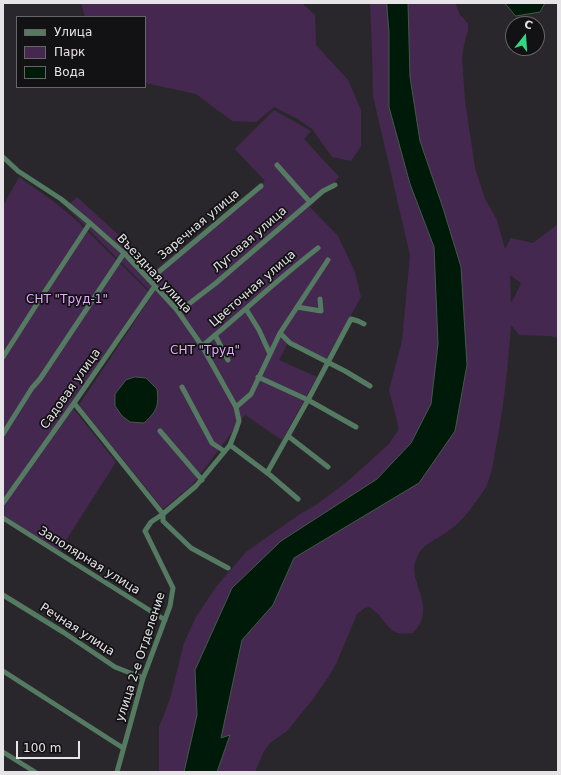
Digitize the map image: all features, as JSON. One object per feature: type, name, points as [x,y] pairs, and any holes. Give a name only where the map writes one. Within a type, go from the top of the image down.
[{"type":"street","name":"Въездная улица","points":[[3,157],[19,172],[61,199],[90,222],[124,253],[177,310],[202,346],[236,407],[239,421],[230,445]]},
{"type":"street","points":[[277,165],[309,201]]},
{"type":"street","name":"Луговая улица","points":[[177,310],[186,306],[216,283],[309,201],[322,191],[335,185]]},
{"type":"street","name":"Заречная улица","points":[[149,280],[261,186]]},
{"type":"street","points":[[3,357],[90,222]]},
{"type":"street","name":"Цветочная улица","points":[[202,346],[297,264],[318,248]]},
{"type":"street","points":[[3,434],[32,388],[40,379],[124,253]]},
{"type":"street","points":[[236,407],[251,394],[280,333],[328,260]]},
{"type":"street","name":"Садовая улица","points":[[3,503],[155,286]]},
{"type":"street","points":[[297,307],[321,311],[320,299]]},
{"type":"street","points":[[246,308],[259,330],[270,354]]},
{"type":"street","points":[[267,473],[351,319],[364,324]]},
{"type":"street","points":[[280,333],[290,343],[345,371],[370,386]]},
{"type":"street","points":[[215,335],[228,360]]},
{"type":"street","points":[[258,377],[308,400],[356,426]]},
{"type":"street","points":[[182,387],[212,443],[224,451]]},
{"type":"street","points":[[74,403],[163,514],[163,521],[191,548],[228,568]]},
{"type":"street","points":[[160,431],[202,480]]},
{"type":"street","points":[[288,436],[328,467]]},
{"type":"street","points":[[230,445],[298,499]]},
{"type":"street","name":"улица 2-е Отделение","points":[[117,772],[143,678],[170,606],[173,588],[146,532],[151,522],[163,514],[202,480],[230,445]]},
{"type":"street","name":"Заполярная улица","points":[[3,518],[164,620]]},
{"type":"street","name":"Речная улица","points":[[3,595],[63,632],[115,667],[143,678]]},
{"type":"street","points":[[3,672],[123,748]]},
{"type":"street","points":[[3,752],[35,772]]},
{"type":"green space","points":[[81,3],[302,3],[315,15],[316,45],[348,80],[361,110],[361,146],[351,161],[332,157],[312,129],[296,118],[274,107],[256,122],[232,121],[196,94],[146,83],[146,16],[85,16]]},
{"type":"green space","points":[[370,3],[455,3],[460,15],[468,24],[462,58],[465,101],[475,168],[485,199],[497,220],[505,249],[511,238],[533,243],[558,224],[558,338],[550,336],[519,335],[511,325],[503,401],[494,461],[490,477],[485,489],[465,516],[451,529],[428,543],[418,555],[414,570],[422,601],[423,614],[413,633],[406,634],[396,632],[389,628],[378,614],[369,607],[357,614],[336,664],[327,679],[287,731],[270,743],[264,751],[255,772],[159,772],[159,727],[170,699],[184,643],[196,617],[216,587],[246,552],[300,514],[316,505],[348,481],[389,444],[399,429],[389,390],[402,341],[410,255],[373,96]],"holes":[[[510,275],[521,283],[515,296],[511,303]]]},
{"type":"green space","name":"СНТ \"Труд\"","points":[[274,110],[311,131],[304,139],[339,177],[310,207],[338,236],[355,272],[361,297],[326,360],[289,341],[279,360],[317,377],[282,440],[245,415],[192,485],[163,509],[79,405],[153,294],[66,207],[77,197],[156,269],[265,181],[235,149]]},
{"type":"green space","name":"СНТ \"Труд-1\"","points":[[19,177],[57,204],[77,221],[149,292],[72,407],[116,462],[59,551],[3,515],[3,206]]},
{"type":"water","points":[[387,3],[408,3],[410,77],[420,141],[461,267],[467,365],[455,431],[419,483],[294,558],[273,605],[242,640],[221,738],[230,735],[217,772],[184,772],[197,715],[195,670],[232,588],[281,541],[377,479],[411,443],[431,404],[438,344],[434,247],[410,184],[389,107],[389,33]]},
{"type":"water","points":[[505,3],[545,3],[540,12],[516,16]]},
{"type":"water","points":[[135,377],[146,378],[157,389],[158,400],[156,408],[152,415],[144,423],[130,422],[122,416],[115,406],[115,394],[126,380]]}]
